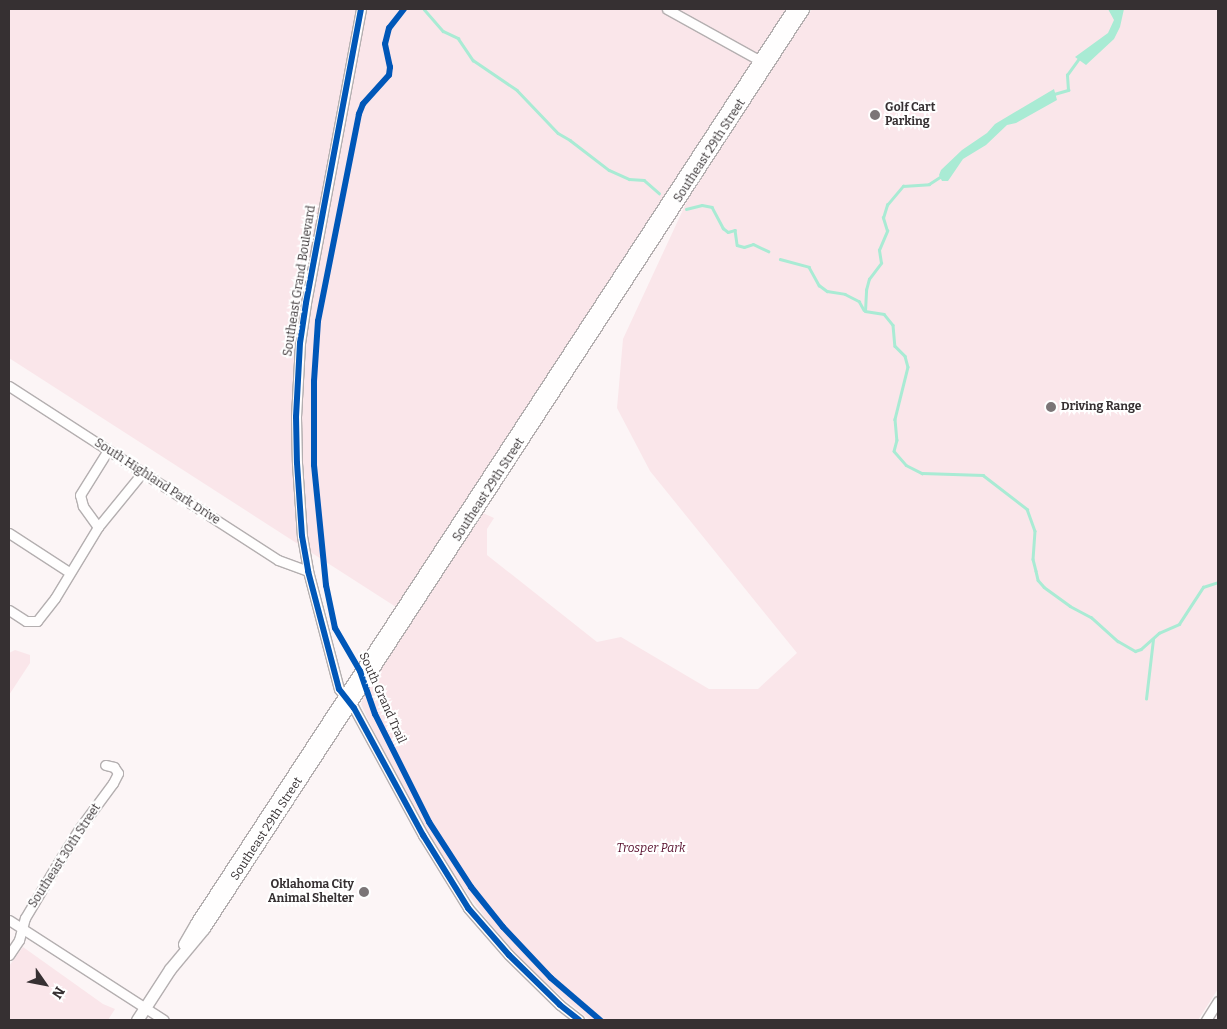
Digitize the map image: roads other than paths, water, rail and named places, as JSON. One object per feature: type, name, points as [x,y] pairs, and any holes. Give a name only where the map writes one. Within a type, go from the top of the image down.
[{"type":"main road","name":"Southeast 29th Street","points":[[137,1020],[170,969],[196,923],[266,824],[679,192],[763,62],[793,9]]},
{"type":"main road","name":"Southeast 29th Street","points":[[763,62],[803,9]]},
{"type":"street","name":"Southeast Grand Boulevard","points":[[361,9],[300,343],[296,408],[297,463],[302,536],[308,571],[339,689],[347,699],[423,835],[468,908],[508,955],[560,1005],[579,1020]]},
{"type":"street","points":[[667,9],[763,62]]},
{"type":"street","name":"South Highland Park Drive","points":[[9,386],[278,560],[308,571]]},
{"type":"street","points":[[98,527],[82,506],[80,495],[108,450]]},
{"type":"street","points":[[9,610],[26,620],[37,621],[55,598],[98,527],[142,473]]},
{"type":"street","points":[[9,533],[69,572]]},
{"type":"street","name":"Southeast 30th Street","points":[[9,955],[22,929],[25,918],[79,829],[113,784],[118,773],[114,768],[105,764]]},
{"type":"street","points":[[9,920],[164,1020]]},
{"type":"street","points":[[1206,1020],[1218,1001]]},
{"type":"waterway","points":[[424,9],[443,31],[458,38],[473,60],[517,90],[558,133],[609,170],[629,179],[644,180],[659,193]]},
{"type":"waterway","points":[[1054,94],[1068,90],[1067,75],[1080,57]]},
{"type":"waterway","points":[[865,311],[866,290],[869,279],[881,263],[879,250],[887,231],[883,218],[887,205],[903,186],[929,184],[943,175]]},
{"type":"waterway","points":[[686,209],[702,205],[712,207],[723,228],[728,232],[735,230],[737,245],[744,247],[753,244],[768,251]]},
{"type":"waterway","points":[[780,259],[809,267],[819,285],[827,291],[845,294],[859,301],[864,310]]},
{"type":"waterway","points":[[865,311],[884,314],[893,325],[895,346],[905,356],[908,367],[895,419],[897,440],[894,451],[906,465],[922,473],[983,475],[1027,509],[1035,531],[1033,559],[1038,580],[1044,587],[1070,606],[1091,617],[1118,641],[1135,651],[1141,649],[1159,633],[1179,624],[1203,587],[1218,582]]},
{"type":"waterway","points":[[1146,699],[1153,639]]},
{"type":"place","name":"Golf Cart Parking","points":[[875,115]]},
{"type":"place","name":"Driving Range","points":[[1051,407]]},
{"type":"place","name":"Oklahoma City Animal Shelter","points":[[364,892]]},
{"type":"park label","name":"Trosper Park","points":[[651,849]]}]
